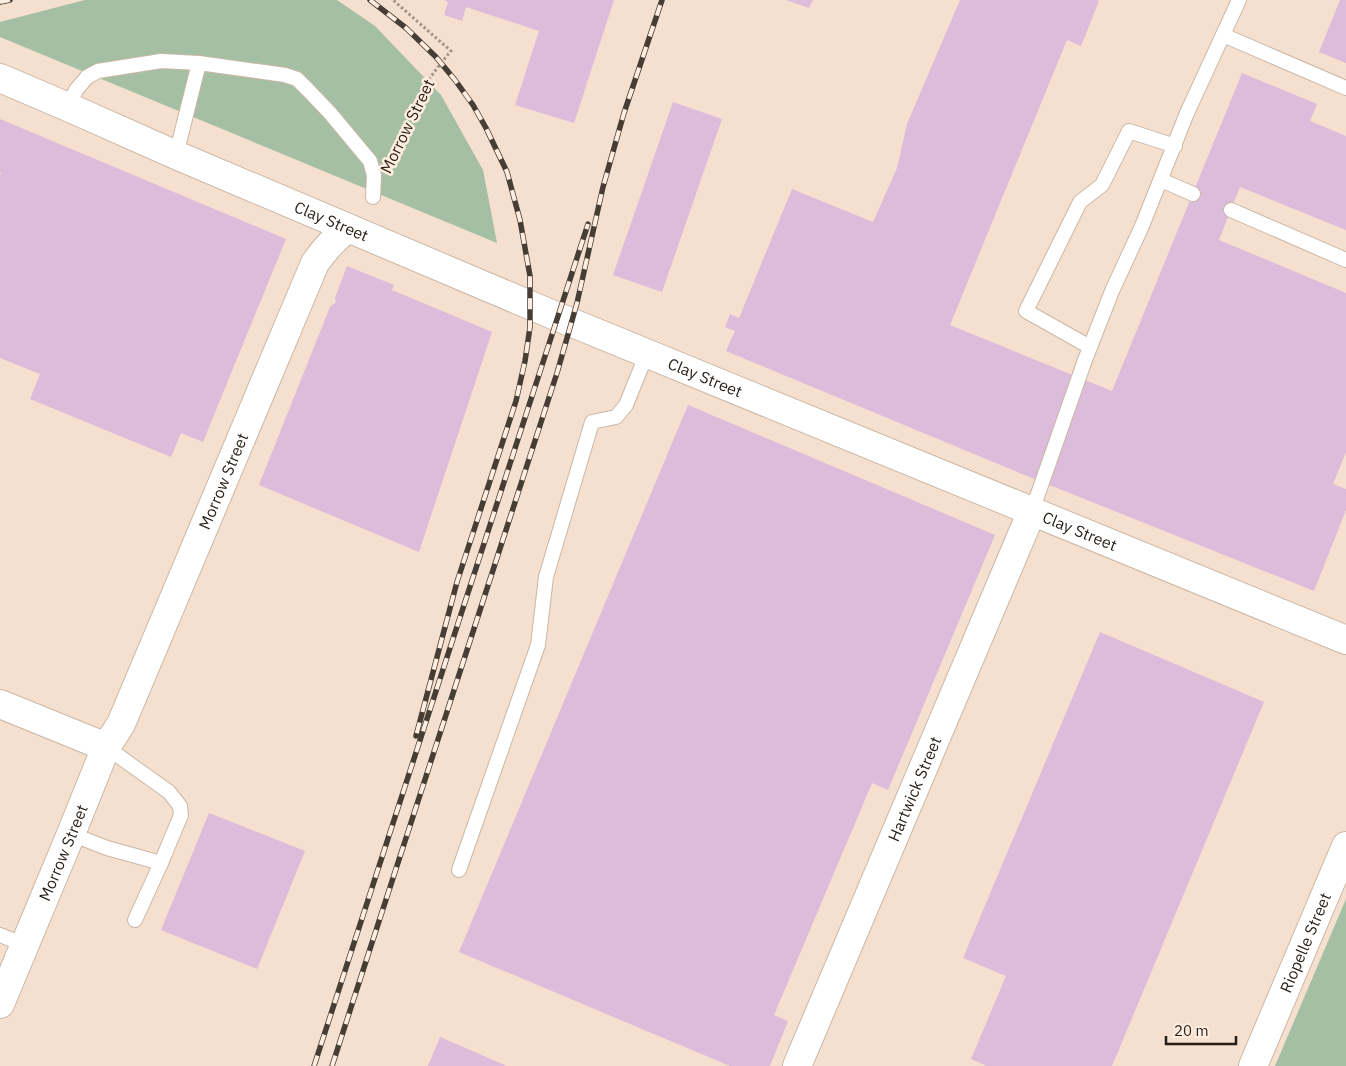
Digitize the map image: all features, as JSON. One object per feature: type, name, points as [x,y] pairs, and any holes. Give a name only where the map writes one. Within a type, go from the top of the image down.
[{"type":"street","name":"Clay Street","points":[[0,78],[176,155],[647,353],[1346,640]]},
{"type":"street","name":"Morrow Street","points":[[0,1004],[12,940],[71,834],[106,748],[121,724],[315,263],[339,235],[348,228]]},
{"type":"street","name":"Hartwick Street","points":[[797,1066],[1032,511]]},
{"type":"street","points":[[0,704],[106,748]]},
{"type":"street","name":"Riopelle Street","points":[[1253,1066],[1346,846]]},
{"type":"lane","points":[[1032,511],[1090,347],[1112,291],[1161,180],[1187,113],[1239,0]]},
{"type":"lane","points":[[1223,35],[1346,88]]},
{"type":"lane","points":[[68,107],[76,90],[87,77],[98,71],[161,61],[199,63],[284,75],[297,79],[330,113],[370,161],[374,175],[373,197]]},
{"type":"lane","points":[[176,155],[199,63]]},
{"type":"lane","points":[[1090,347],[1026,311],[1080,202],[1102,185],[1128,131],[1175,146]]},
{"type":"lane","points":[[1161,180],[1193,194]]},
{"type":"lane","points":[[1231,210],[1346,260]]},
{"type":"lane","points":[[459,870],[538,646],[546,577],[592,422],[616,417],[626,405],[647,353]]},
{"type":"lane","points":[[106,748],[169,792],[180,806],[181,815],[135,920]]},
{"type":"lane","points":[[71,834],[107,848],[161,863]]},
{"type":"path","name":"Morrow Street","points":[[373,197],[422,89],[451,51],[393,0]]},
{"type":"green space","points":[[85,0],[337,0],[375,26],[441,95],[483,170],[497,243],[0,37],[0,22]]},
{"type":"green space","points":[[1346,899],[1346,1066],[1275,1066]]},
{"type":"building","points":[[444,0],[614,0],[574,123],[515,105],[539,31],[466,7],[462,21],[444,15],[448,2]]},
{"type":"building","points":[[786,0],[813,0],[809,8]]},
{"type":"building","points":[[960,0],[1099,1],[1081,46],[1067,40],[950,325],[1112,391],[1242,73],[1317,104],[1310,121],[1346,136],[1346,230],[1240,187],[1219,240],[1346,293],[1346,452],[1333,484],[1346,489],[1346,510],[1314,591],[1027,476],[726,351],[735,331],[725,327],[730,314],[739,318],[792,189],[873,222],[897,168],[907,124]]},
{"type":"building","points":[[1340,0],[1346,0],[1346,63],[1319,52]]},
{"type":"building","points":[[673,102],[722,119],[662,292],[613,275]]},
{"type":"building","points":[[0,119],[286,239],[203,442],[181,433],[171,457],[30,399],[40,374],[0,358]]},
{"type":"building","points":[[347,266],[394,285],[392,290],[492,332],[419,552],[259,485],[330,307],[336,302],[335,298]]},
{"type":"building","points":[[688,405],[995,535],[888,790],[872,783],[774,1015],[788,1021],[770,1066],[730,1066],[459,952]]},
{"type":"building","points":[[1100,632],[1264,702],[1112,1066],[987,1066],[971,1059],[1006,976],[963,958]]},
{"type":"building","points":[[209,813],[305,851],[257,969],[161,930]]},
{"type":"building","points":[[440,1037],[507,1066],[428,1066]]},
{"type":"railway","points":[[0,2],[10,0]]},
{"type":"railway","points":[[370,0],[406,28],[436,57],[473,105],[507,172],[520,220],[530,276],[530,327],[516,401],[457,582],[416,736]]},
{"type":"railway","points":[[332,1066],[557,373],[577,303],[603,187],[624,113],[662,0]]},
{"type":"railway","points":[[314,1066],[588,224]]}]
